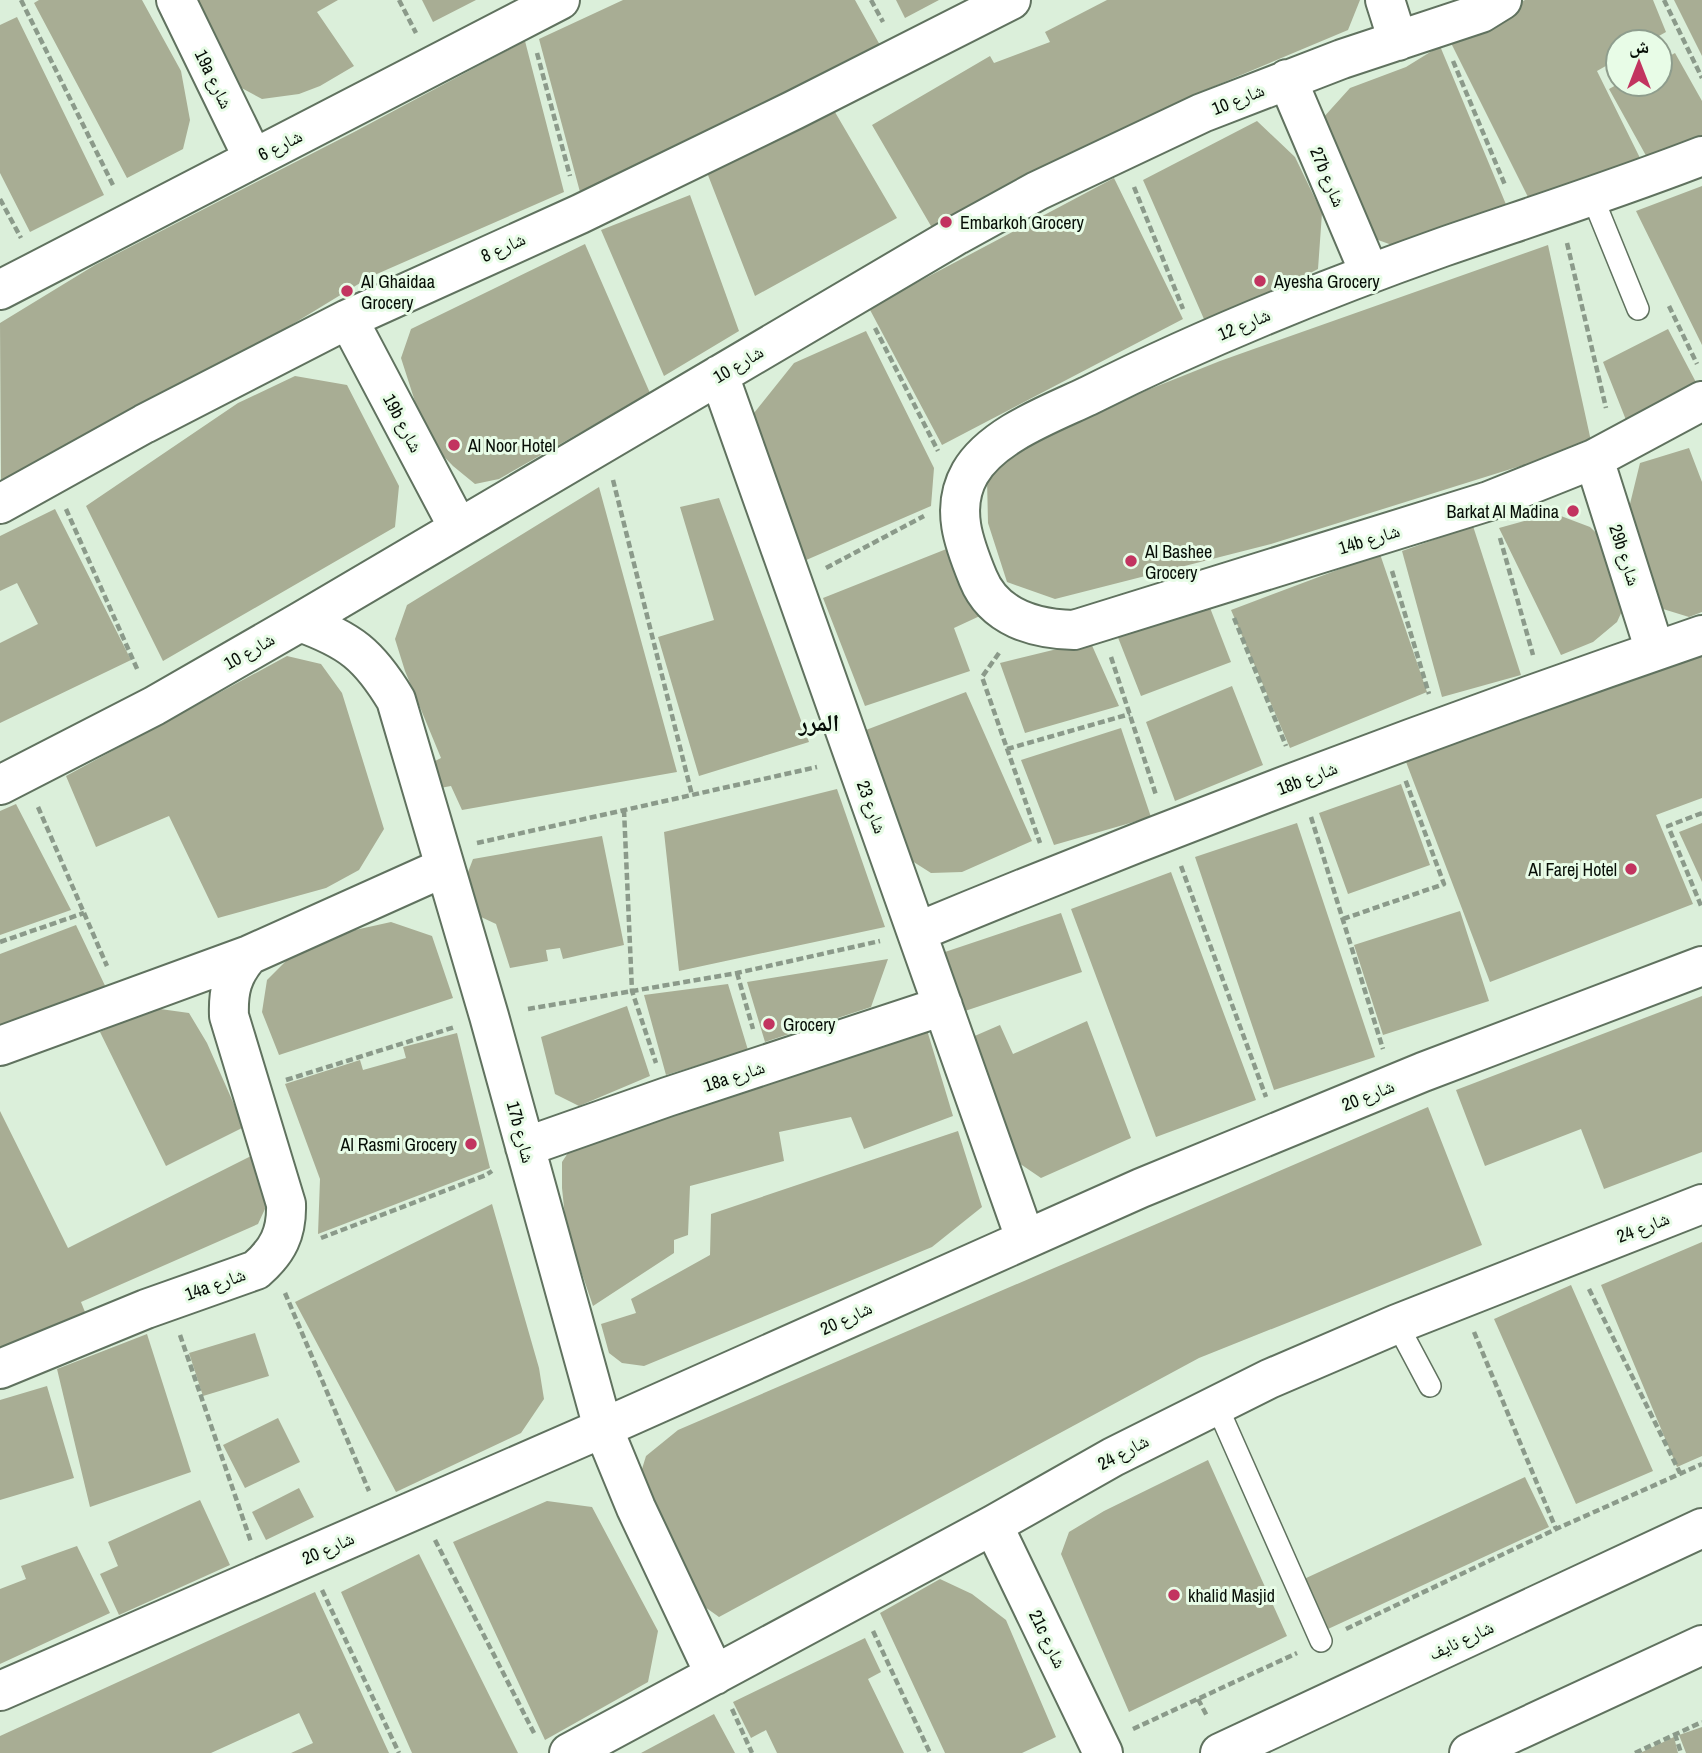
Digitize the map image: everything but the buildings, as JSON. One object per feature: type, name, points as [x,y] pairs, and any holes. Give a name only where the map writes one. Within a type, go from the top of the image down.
[{"type":"street","name":"19a شارع","points":[[176,0],[253,158]]},
{"type":"street","name":"شارع 8","points":[[0,505],[238,374],[348,319],[580,214],[1011,0]]},
{"type":"street","points":[[1385,0],[1398,41]]},
{"type":"street","name":"شارع 10","points":[[12,779],[154,706],[857,293],[1037,191],[1202,113],[1287,79],[1481,13],[1502,0]]},
{"type":"street","name":"شارع 6","points":[[0,290],[544,8]]},
{"type":"street","name":"27b شارع","points":[[1287,79],[1370,274]]},
{"type":"street","name":"شارع 12","points":[[1021,622],[999,607],[982,587],[962,536],[959,517],[961,496],[970,474],[984,454],[1003,439],[1197,344],[1370,274],[1702,156]]},
{"type":"street","name":"19b شارع","points":[[348,319],[458,527]]},
{"type":"street","name":"شارع 23","points":[[719,375],[1025,1238]]},
{"type":"street","name":"14b شارع","points":[[1021,622],[1047,629],[1074,630],[1489,501],[1605,454],[1702,401]]},
{"type":"street","name":"29b شارع","points":[[1605,454],[1655,651]]},
{"type":"street","name":"17b شارع","points":[[300,622],[330,633],[358,650],[380,672],[396,700],[489,1016],[603,1428],[636,1508],[715,1675]]},
{"type":"street","name":"18b شارع","points":[[917,932],[1300,780],[1702,635]]},
{"type":"street","points":[[0,1046],[249,955],[443,859]]},
{"type":"street","points":[[249,955],[238,968],[231,983],[229,1016],[286,1204],[286,1223],[281,1241],[270,1258]]},
{"type":"street","name":"شارع 20","points":[[0,1691],[603,1428],[1025,1238],[1394,1084],[1702,966]]},
{"type":"street","points":[[167,986],[185,987],[202,993],[217,1003],[229,1016]]},
{"type":"street","name":"18a شارع","points":[[525,1147],[943,1006]]},
{"type":"street","name":"شارع 24","points":[[554,1747],[715,1675],[1113,1457],[1269,1379],[1460,1298],[1702,1204]]},
{"type":"street","name":"14a شارع","points":[[0,1368],[168,1301],[247,1273],[270,1258]]},
{"type":"street","name":"21c شارع","points":[[993,1525],[1103,1753]]},
{"type":"street","name":"شارع نايف","points":[[1220,1753],[1702,1528]]},
{"type":"street","points":[[1469,1753],[1702,1644]]},
{"type":"lane","points":[[1575,202],[1638,309]]},
{"type":"lane","points":[[1396,1324],[1430,1386]]},
{"type":"lane","points":[[1216,1405],[1321,1641]]},
{"type":"path","points":[[21,0],[131,221]]},
{"type":"path","points":[[1664,0],[1702,79]]},
{"type":"path","points":[[544,8],[580,214]]},
{"type":"path","points":[[1439,28],[1521,222]]},
{"type":"path","points":[[1119,151],[1197,344]]},
{"type":"path","points":[[1575,202],[1605,454]]},
{"type":"path","points":[[794,585],[961,496],[857,293]]},
{"type":"path","points":[[603,443],[691,795]]},
{"type":"path","points":[[51,477],[154,706]]},
{"type":"path","points":[[1489,501],[1544,691]]},
{"type":"path","points":[[1382,535],[1439,728]]},
{"type":"path","points":[[1220,585],[1300,780],[1394,1084]]},
{"type":"path","points":[[1021,622],[982,677],[1052,877]]},
{"type":"path","points":[[1100,622],[1168,831],[1278,1131]]},
{"type":"path","points":[[1007,750],[1130,714]]},
{"type":"path","points":[[1343,919],[1444,884],[1392,746]]},
{"type":"path","points":[[443,859],[624,810],[855,759]]},
{"type":"path","points":[[12,779],[84,913],[122,1002]]},
{"type":"path","points":[[624,810],[632,991],[667,1097]]},
{"type":"path","points":[[1702,813],[1668,826],[1702,908]]},
{"type":"path","points":[[0,943],[84,913]]},
{"type":"path","points":[[252,1091],[489,1016],[737,973],[917,932]]},
{"type":"path","points":[[737,973],[764,1066]]},
{"type":"path","points":[[383,1524],[270,1258],[486,1175],[525,1147]]},
{"type":"path","points":[[1573,1255],[1680,1474]]},
{"type":"path","points":[[1460,1298],[1556,1529]]},
{"type":"path","points":[[168,1301],[263,1576]]},
{"type":"path","points":[[419,1508],[554,1747]]},
{"type":"path","points":[[306,1558],[399,1753]]},
{"type":"path","points":[[857,1598],[930,1753]]},
{"type":"path","points":[[715,1675],[752,1753]]},
{"type":"path","points":[[1635,1753],[1702,1722]]},
{"type":"path","points":[[1675,1734],[1681,1753]]},
{"type":"place","name":"Embarkoh Grocery","points":[[946,222]]},
{"type":"place","name":"Ayesha Grocery","points":[[1260,281]]},
{"type":"place","name":"Al Ghaidaa Grocery","points":[[347,291]]},
{"type":"place","name":"Al Noor Hotel","points":[[454,445]]},
{"type":"place","name":"Barkat Al Madina","points":[[1573,511]]},
{"type":"place","name":"Al Bashee Grocery","points":[[1131,561]]},
{"type":"place","name":"Al Farej Hotel","points":[[1631,869]]},
{"type":"place","name":"Grocery","points":[[769,1024]]},
{"type":"place","name":"Al Rasmi Grocery","points":[[471,1144]]},
{"type":"place","name":"khalid Masjid","points":[[1174,1595]]},
{"type":"district","name":"المرر","points":[[819,722]]}]
